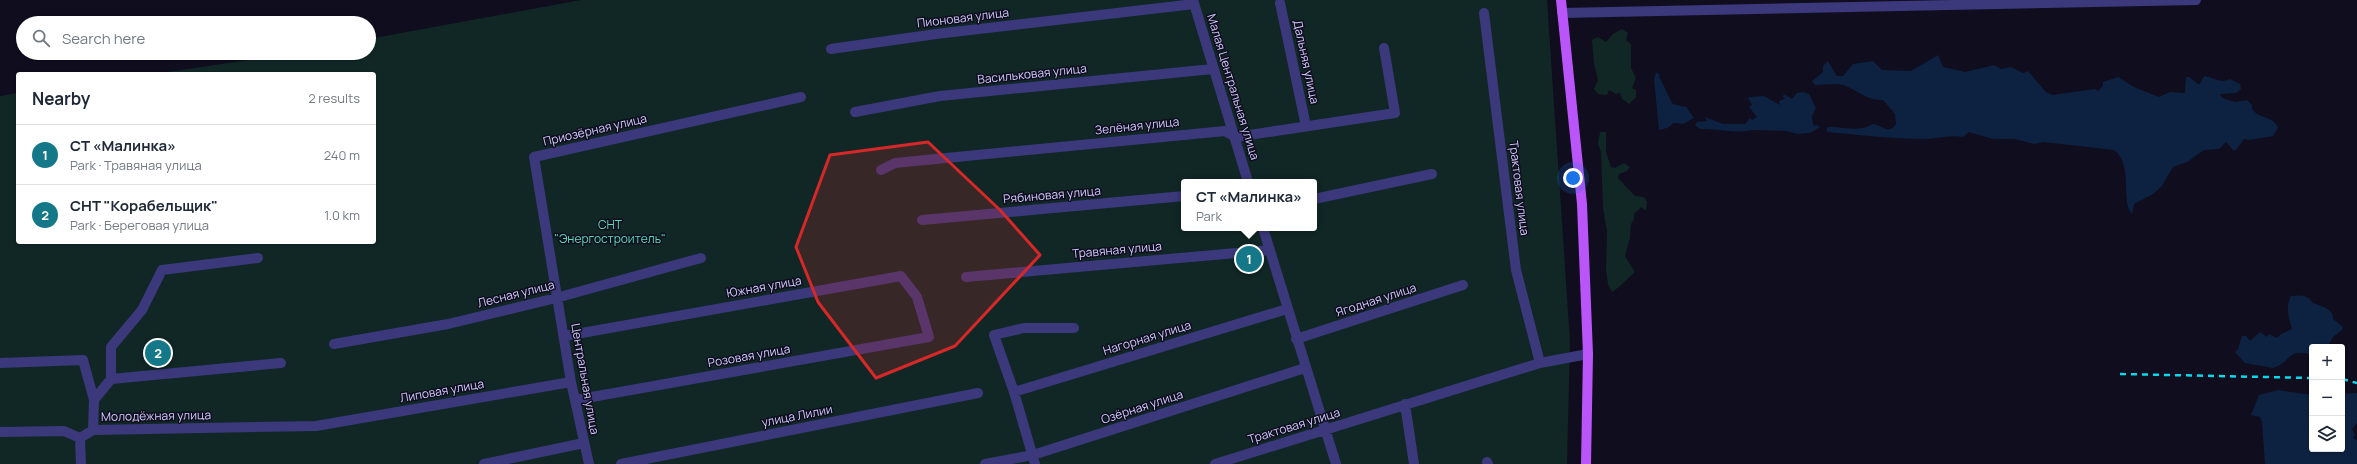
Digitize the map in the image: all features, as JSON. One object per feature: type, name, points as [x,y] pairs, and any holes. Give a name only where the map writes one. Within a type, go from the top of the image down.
[{"type":"main road","points":[[1561,0],[1582,204],[1588,354],[1586,464]]},
{"type":"street","points":[[1562,13],[2196,0]]},
{"type":"street","name":"Пионовая улица","points":[[831,49],[936,34],[1193,2]]},
{"type":"street","name":"Малая Центральная улица","points":[[1193,2],[1236,137],[1247,179]]},
{"type":"street","name":"Дальняя улица","points":[[1280,3],[1306,126]]},
{"type":"street","name":"Трактовая улица","points":[[1484,13],[1516,270],[1540,363]]},
{"type":"street","name":"Зелёная улица","points":[[882,170],[895,163],[1225,131],[1236,137],[1395,113],[1384,48]]},
{"type":"street","name":"Васильковая улица","points":[[855,112],[940,96],[1214,69]]},
{"type":"street","name":"Приозёрная улица","points":[[556,298],[534,157],[801,97]]},
{"type":"street","points":[[1317,198],[1432,174]]},
{"type":"street","name":"Рябиновая улица","points":[[922,220],[1181,196]]},
{"type":"street","points":[[1264,231],[1296,339],[1336,464]]},
{"type":"street","name":"Травяная улица","points":[[966,277],[1270,250]]},
{"type":"street","points":[[94,400],[111,379],[111,347],[142,310],[162,270],[258,258]]},
{"type":"street","name":"Лесная улица","points":[[334,344],[448,324],[556,298],[701,258]]},
{"type":"street","name":"Южная улица","points":[[565,336],[901,276],[917,297],[929,337]]},
{"type":"street","name":"Ягодная улица","points":[[1296,339],[1463,285]]},
{"type":"street","name":"Центральная улица","points":[[556,298],[565,336],[571,382],[590,464]]},
{"type":"street","name":"Нагорная улица","points":[[1014,392],[1287,309]]},
{"type":"street","points":[[1034,460],[1014,392],[994,335],[1024,328],[1074,328]]},
{"type":"street","name":"Розовая улица","points":[[575,400],[929,337]]},
{"type":"street","name":"Трактовая улица","points":[[1215,464],[1540,363],[1588,354]]},
{"type":"street","points":[[0,363],[83,360],[94,400],[93,430]]},
{"type":"street","points":[[111,379],[281,363]]},
{"type":"street","name":"Озёрная улица","points":[[985,464],[1034,460],[1305,368]]},
{"type":"street","name":"Липовая улица","points":[[316,426],[571,382]]},
{"type":"street","name":"улица Лилии","points":[[621,464],[978,392]]},
{"type":"street","points":[[1405,404],[1414,464]]},
{"type":"street","name":"Молодёжная улица","points":[[80,438],[93,430],[316,426]]},
{"type":"street","points":[[0,432],[64,431],[80,438],[81,464]]},
{"type":"street","points":[[484,464],[584,443]]},
{"type":"highlighted area","points":[[928,142],[1000,210],[1040,255],[955,346],[876,378],[818,302],[796,247],[830,155]]},
{"type":"green space","name":"СНТ \"Энергостроитель\"","points":[[581,0],[1547,0],[1570,341],[1567,464],[0,464],[0,96],[16,93],[16,244],[376,244],[376,72],[168,72],[248,60],[376,60],[376,38]]},
{"type":"green space","points":[[1622,29],[1628,33],[1626,40],[1631,44],[1631,68],[1636,78],[1632,88],[1636,90],[1636,97],[1629,104],[1622,99],[1620,93],[1616,94],[1609,90],[1607,95],[1598,94],[1594,89],[1598,80],[1594,64],[1592,40],[1598,37],[1606,42],[1613,34]]},
{"type":"green space","points":[[1600,132],[1606,132],[1606,152],[1611,167],[1615,168],[1624,163],[1630,167],[1627,171],[1619,174],[1618,178],[1635,196],[1644,197],[1647,202],[1646,211],[1641,207],[1634,214],[1625,256],[1635,272],[1612,292],[1608,284],[1606,270],[1607,232],[1603,208],[1601,152],[1598,144]]},
{"type":"water","points":[[1938,55],[1943,67],[1965,72],[1994,65],[2001,69],[2011,67],[2023,73],[2028,71],[2046,92],[2052,95],[2095,89],[2098,91],[2103,86],[2103,82],[2118,77],[2134,87],[2159,97],[2170,92],[2185,93],[2186,77],[2189,77],[2198,84],[2200,84],[2204,76],[2220,81],[2230,79],[2240,84],[2241,89],[2236,93],[2220,94],[2222,98],[2235,102],[2247,100],[2252,105],[2252,109],[2255,112],[2273,121],[2278,128],[2273,136],[2250,140],[2244,139],[2236,150],[2233,150],[2226,142],[2219,149],[2204,150],[2187,162],[2173,167],[2162,186],[2153,194],[2134,204],[2132,214],[2127,201],[2124,165],[2114,150],[2044,142],[2034,144],[2015,139],[1993,139],[1969,132],[1963,137],[1952,136],[1917,139],[1828,132],[1826,130],[1828,127],[1856,129],[1873,124],[1888,130],[1896,124],[1895,114],[1883,100],[1869,98],[1843,85],[1815,85],[1812,81],[1823,72],[1823,66],[1828,61],[1837,76],[1843,76],[1853,64],[1873,61],[1882,70],[1911,71]]},
{"type":"water","points":[[1656,72],[1660,75],[1659,77],[1673,104],[1686,107],[1694,118],[1683,124],[1674,123],[1667,128],[1659,130],[1654,79]]},
{"type":"water","points":[[1803,92],[1809,94],[1816,108],[1812,118],[1814,126],[1817,125],[1820,127],[1810,133],[1797,134],[1787,131],[1700,129],[1695,125],[1697,122],[1707,121],[1705,117],[1723,124],[1745,124],[1750,118],[1752,120],[1757,117],[1749,107],[1752,105],[1748,98],[1764,96],[1780,105],[1779,101],[1785,99],[1783,96],[1784,94],[1792,99],[1797,93]]},
{"type":"water","points":[[2291,296],[2309,298],[2313,303],[2329,310],[2333,316],[2333,319],[2343,327],[2342,330],[2334,336],[2329,344],[2309,344],[2309,354],[2293,354],[2279,366],[2273,368],[2245,363],[2235,352],[2238,349],[2242,336],[2246,336],[2250,341],[2260,332],[2267,337],[2269,334],[2277,338],[2281,334],[2292,329],[2288,308]]},
{"type":"water","points":[[2278,390],[2309,395],[2309,452],[2345,452],[2345,394],[2357,393],[2357,423],[2352,429],[2355,435],[2353,438],[2357,440],[2357,464],[2265,464],[2262,422],[2260,417],[2251,415],[2259,395]]},
{"type":"railway","points":[[2120,374],[2309,378]]},
{"type":"railway","points":[[2345,380],[2357,383]]},
{"type":"place","name":"CТ «Малинка»","points":[[1249,259]]},
{"type":"place","name":"СНТ \"Корабельщик\"","points":[[158,353]]}]
